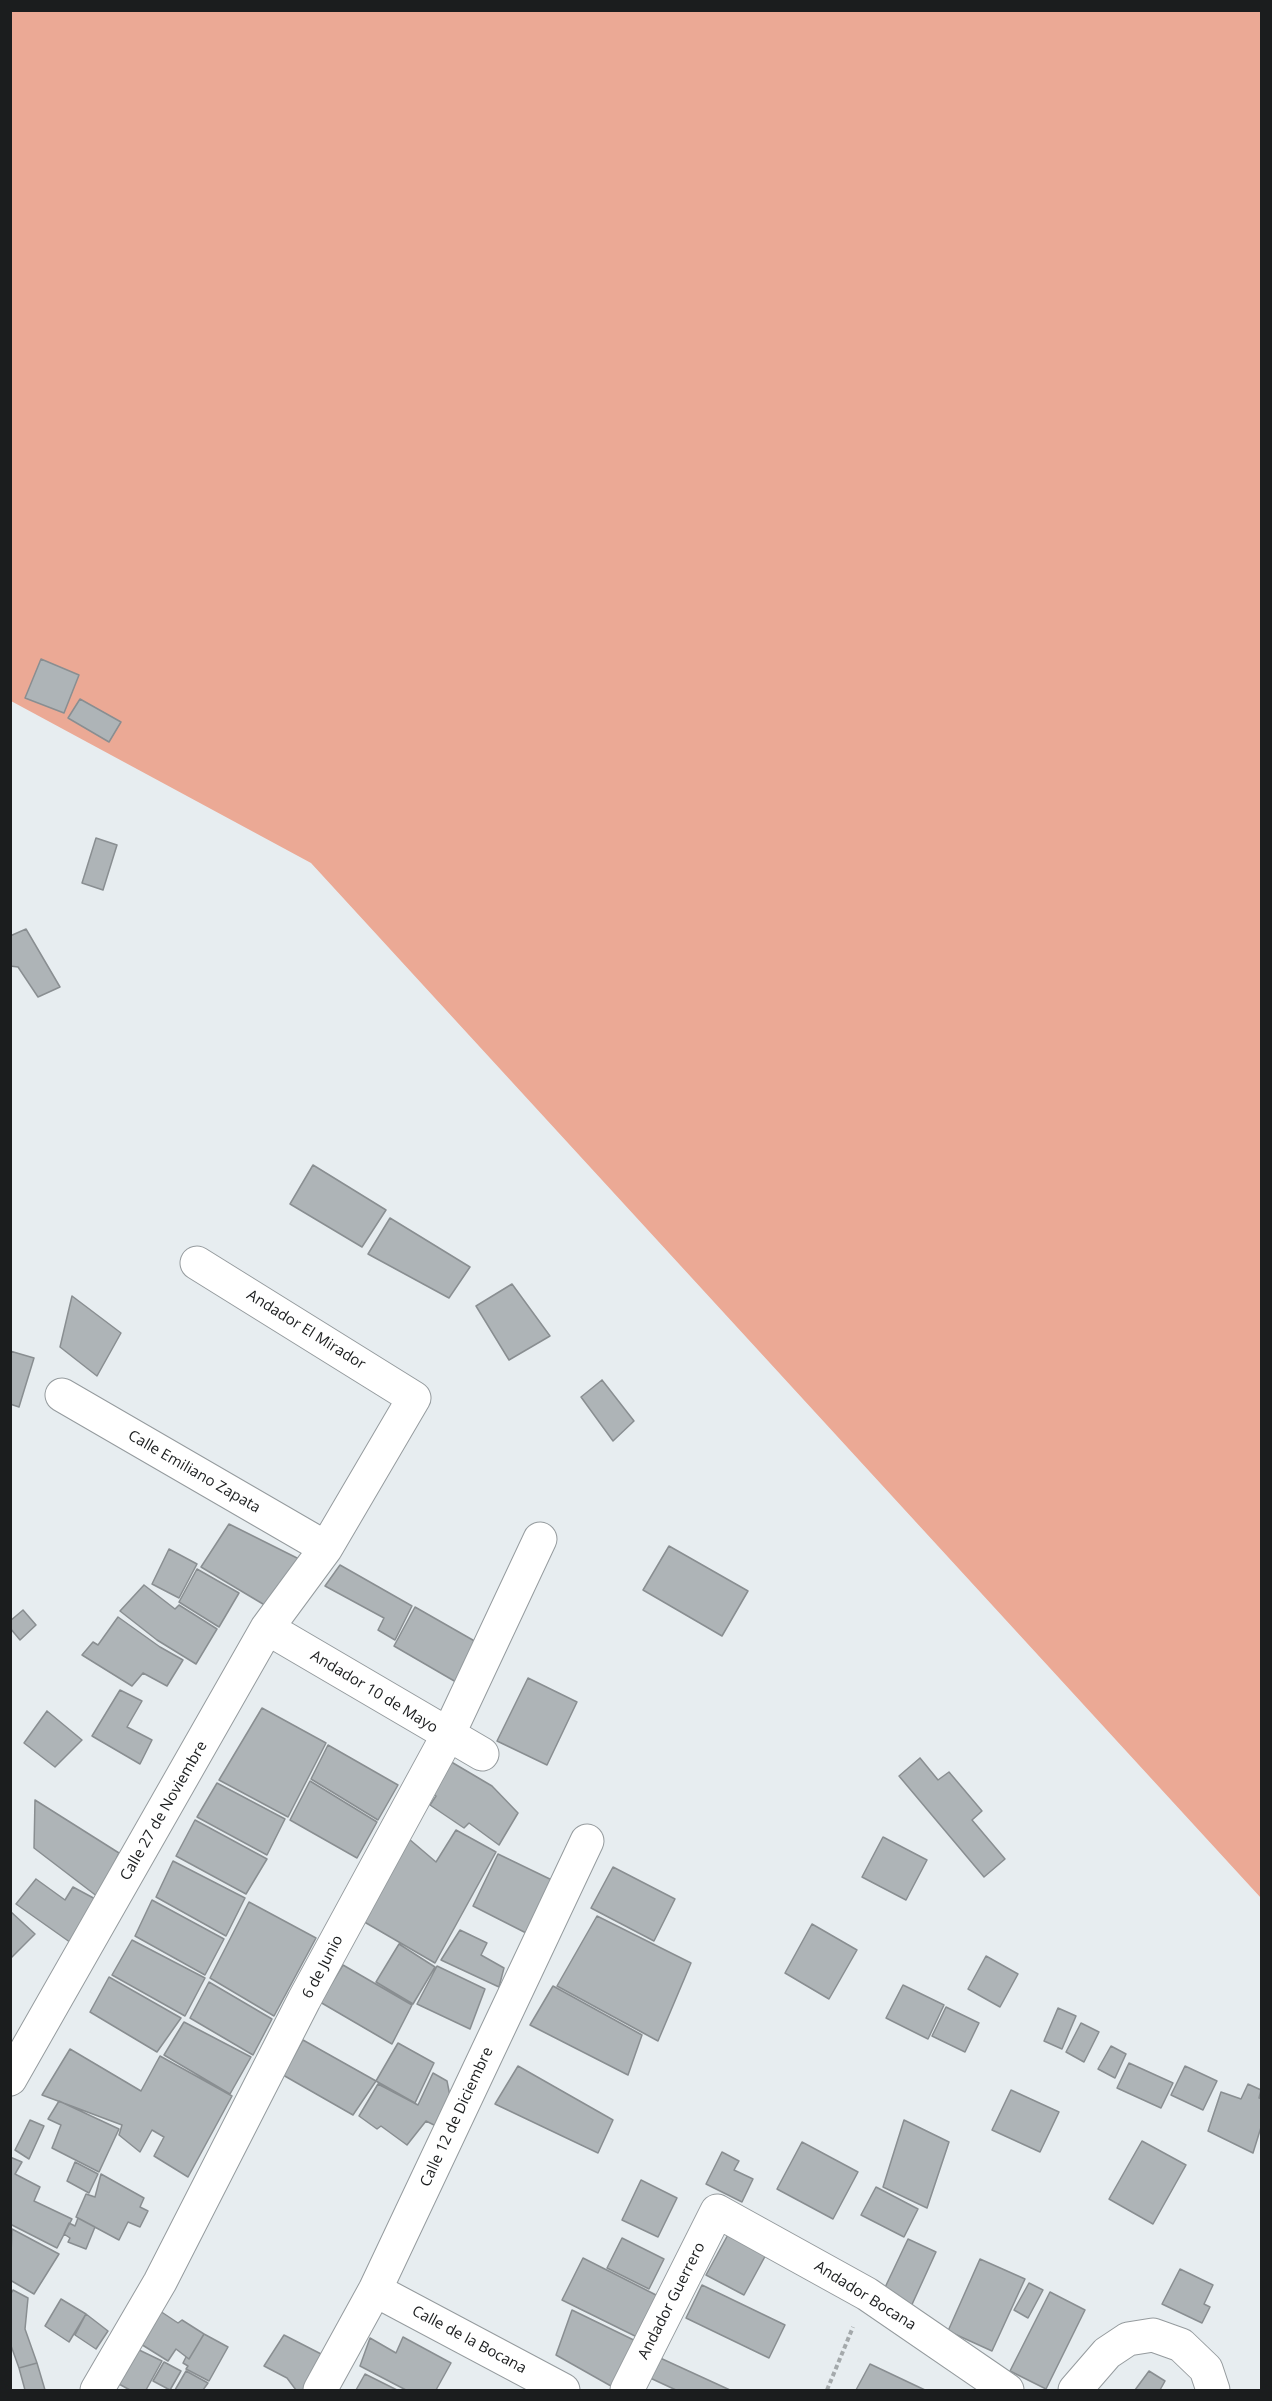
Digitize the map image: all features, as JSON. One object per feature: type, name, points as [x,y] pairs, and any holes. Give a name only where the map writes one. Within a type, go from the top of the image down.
[{"type":"street","name":"Andador El Mirador","points":[[197,1263],[414,1398]]},
{"type":"street","name":"Calle Emiliano Zapata","points":[[62,1395],[326,1548]]},
{"type":"street","name":"Calle 27 de Noviembre","points":[[10,2079],[267,1628],[326,1548],[414,1398]]},
{"type":"street","name":"6 de Junio","points":[[97,2391],[160,2282],[304,2000],[448,1735],[540,1539]]},
{"type":"street","name":"Andador 10 de Mayo","points":[[267,1628],[482,1754]]},
{"type":"street","name":"Calle 12 de Diciembre","points":[[320,2391],[375,2290],[587,1841]]},
{"type":"street","name":"Andador Bocana","points":[[717,2211],[867,2294],[1007,2391]]},
{"type":"street","name":"Andador Guerrero","points":[[627,2391],[717,2211]]},
{"type":"street","name":"Calle de la Bocana","points":[[375,2290],[563,2391]]},
{"type":"street","points":[[1075,2391],[1107,2353],[1128,2339],[1153,2335],[1181,2345],[1206,2369],[1213,2391]]},
{"type":"path","points":[[827,2391],[867,2294]]},
{"type":"shaded area","points":[[10,11],[1261,11],[1261,1898],[311,863],[11,701]]},
{"type":"building","points":[[41,659],[79,675],[64,713],[25,698]]},
{"type":"building","points":[[80,699],[121,722],[109,742],[68,718]]},
{"type":"building","points":[[96,838],[117,845],[103,890],[82,883]]},
{"type":"building","points":[[26,929],[60,987],[38,997],[18,967],[10,966],[10,936]]},
{"type":"building","points":[[313,1165],[386,1210],[362,1247],[290,1204]]},
{"type":"building","points":[[390,1218],[470,1267],[449,1298],[368,1254]]},
{"type":"building","points":[[512,1284],[550,1336],[509,1360],[476,1306]]},
{"type":"building","points":[[72,1296],[121,1333],[97,1376],[60,1347]]},
{"type":"building","points":[[10,1351],[34,1358],[19,1407],[10,1404]]},
{"type":"building","points":[[602,1380],[634,1421],[613,1441],[581,1397]]},
{"type":"building","points":[[229,1524],[301,1560],[273,1610],[201,1567]]},
{"type":"building","points":[[669,1546],[748,1591],[722,1636],[643,1590]]},
{"type":"building","points":[[169,1549],[197,1564],[179,1598],[152,1584]]},
{"type":"building","points":[[340,1565],[412,1606],[395,1640],[378,1630],[384,1618],[325,1586]]},
{"type":"building","points":[[197,1569],[239,1593],[219,1627],[179,1602]]},
{"type":"building","points":[[144,1585],[175,1609],[179,1605],[217,1629],[196,1664],[157,1640],[120,1611]]},
{"type":"building","points":[[415,1607],[478,1643],[456,1682],[394,1646]]},
{"type":"building","points":[[23,1610],[36,1625],[20,1640],[10,1628],[10,1621]]},
{"type":"building","points":[[118,1617],[160,1647],[183,1660],[167,1686],[143,1673],[132,1686],[82,1655],[93,1642],[98,1645]]},
{"type":"building","points":[[528,1678],[577,1702],[547,1765],[497,1741]]},
{"type":"building","points":[[120,1690],[142,1701],[127,1727],[152,1740],[140,1764],[92,1736]]},
{"type":"building","points":[[262,1708],[326,1743],[288,1817],[219,1780]]},
{"type":"building","points":[[47,1711],[82,1740],[55,1767],[24,1743]]},
{"type":"building","points":[[328,1745],[398,1785],[378,1820],[311,1779]]},
{"type":"building","points":[[920,1758],[938,1780],[949,1772],[982,1811],[972,1820],[1005,1859],[984,1877],[899,1776]]},
{"type":"building","points":[[448,1760],[492,1786],[518,1813],[499,1845],[469,1823],[464,1828],[430,1805],[436,1796],[431,1792]]},
{"type":"building","points":[[310,1781],[377,1822],[357,1858],[290,1820]]},
{"type":"building","points":[[217,1783],[285,1819],[267,1855],[197,1817]]},
{"type":"building","points":[[35,1800],[119,1853],[98,1897],[34,1848]]},
{"type":"building","points":[[195,1820],[267,1859],[246,1894],[176,1856]]},
{"type":"building","points":[[456,1830],[496,1852],[435,1963],[361,1920],[409,1839],[436,1862]]},
{"type":"building","points":[[883,1837],[927,1860],[906,1900],[862,1877]]},
{"type":"building","points":[[498,1854],[556,1882],[532,1936],[473,1906]]},
{"type":"building","points":[[173,1861],[245,1898],[226,1936],[156,1897]]},
{"type":"building","points":[[613,1867],[675,1899],[654,1941],[591,1908]]},
{"type":"building","points":[[36,1879],[65,1900],[73,1887],[99,1901],[74,1945],[16,1904]]},
{"type":"building","points":[[152,1900],[224,1939],[205,1975],[135,1936]]},
{"type":"building","points":[[249,1902],[316,1938],[274,2016],[210,1978]]},
{"type":"building","points":[[10,1911],[35,1934],[10,1959]]},
{"type":"building","points":[[597,1916],[691,1963],[658,2041],[557,1986]]},
{"type":"building","points":[[812,1924],[857,1950],[829,1999],[785,1973]]},
{"type":"building","points":[[460,1930],[487,1943],[481,1955],[504,1968],[499,1987],[441,1960]]},
{"type":"building","points":[[132,1940],[205,1978],[185,2016],[112,1975]]},
{"type":"building","points":[[399,1944],[435,1967],[413,2004],[376,1982]]},
{"type":"building","points":[[986,1956],[1018,1974],[1000,2007],[968,1989]]},
{"type":"building","points":[[343,1965],[412,2005],[392,2044],[320,2002]]},
{"type":"building","points":[[437,1966],[485,1989],[470,2029],[417,2004]]},
{"type":"building","points":[[109,1977],[181,2018],[157,2052],[90,2012]]},
{"type":"building","points":[[209,1982],[272,2019],[253,2055],[190,2018]]},
{"type":"building","points":[[903,1985],[944,2005],[928,2039],[886,2018]]},
{"type":"building","points":[[553,1986],[642,2035],[628,2075],[530,2025]]},
{"type":"building","points":[[946,2007],[979,2023],[965,2052],[932,2036]]},
{"type":"building","points":[[1058,2008],[1076,2016],[1062,2049],[1044,2041]]},
{"type":"building","points":[[184,2022],[251,2057],[230,2094],[164,2055]]},
{"type":"building","points":[[1081,2023],[1099,2032],[1084,2062],[1066,2052]]},
{"type":"building","points":[[303,2040],[376,2081],[353,2115],[283,2075]]},
{"type":"building","points":[[398,2043],[434,2063],[415,2103],[376,2081]]},
{"type":"building","points":[[1111,2046],[1126,2054],[1115,2078],[1098,2069]]},
{"type":"building","points":[[70,2049],[141,2091],[160,2056],[232,2096],[188,2177],[154,2156],[164,2137],[152,2130],[140,2152],[119,2135],[122,2125],[42,2095]]},
{"type":"building","points":[[1129,2063],[1173,2083],[1161,2108],[1117,2088]]},
{"type":"building","points":[[518,2066],[613,2120],[598,2153],[495,2104]]},
{"type":"building","points":[[1185,2066],[1217,2081],[1203,2110],[1171,2095]]},
{"type":"building","points":[[433,2073],[447,2081],[452,2106],[438,2127],[426,2121],[407,2145],[381,2126],[377,2129],[359,2116],[378,2084],[418,2105]]},
{"type":"building","points":[[1248,2084],[1261,2090],[1259,2098],[1262,2099],[1262,2124],[1253,2153],[1208,2131],[1221,2092],[1241,2099]]},
{"type":"building","points":[[1011,2090],[1059,2112],[1040,2152],[992,2130]]},
{"type":"building","points":[[59,2101],[119,2129],[99,2172],[52,2148],[61,2125],[48,2119]]},
{"type":"building","points":[[30,2120],[44,2126],[29,2159],[15,2150]]},
{"type":"building","points":[[904,2120],[949,2142],[927,2208],[883,2187]]},
{"type":"building","points":[[1142,2141],[1186,2165],[1153,2224],[1109,2199]]},
{"type":"building","points":[[802,2142],[858,2172],[833,2219],[777,2189]]},
{"type":"building","points":[[722,2152],[739,2161],[734,2170],[753,2179],[742,2202],[706,2184]]},
{"type":"building","points":[[10,2157],[22,2162],[15,2174],[40,2187],[34,2201],[72,2219],[57,2248],[10,2224]]},
{"type":"building","points":[[75,2162],[98,2174],[89,2193],[67,2181]]},
{"type":"building","points":[[101,2174],[144,2198],[140,2207],[148,2211],[140,2227],[128,2222],[119,2240],[76,2217],[86,2194],[95,2197]]},
{"type":"building","points":[[641,2180],[677,2198],[658,2237],[622,2220]]},
{"type":"building","points":[[876,2187],[918,2209],[904,2237],[861,2215]]},
{"type":"building","points":[[78,2218],[95,2227],[86,2249],[68,2242],[70,2238],[64,2234],[69,2223],[75,2226]]},
{"type":"building","points":[[12,2229],[59,2254],[34,2294],[10,2280]]},
{"type":"building","points":[[730,2231],[768,2251],[744,2295],[706,2275]]},
{"type":"building","points":[[622,2238],[664,2259],[649,2289],[607,2268]]},
{"type":"building","points":[[908,2239],[936,2252],[909,2311],[880,2298]]},
{"type":"building","points":[[583,2258],[660,2297],[639,2338],[562,2300]]},
{"type":"building","points":[[980,2259],[1025,2279],[992,2351],[948,2331]]},
{"type":"building","points":[[1180,2269],[1213,2285],[1204,2304],[1210,2307],[1202,2323],[1162,2304]]},
{"type":"building","points":[[1029,2283],[1043,2290],[1028,2318],[1014,2310]]},
{"type":"building","points":[[702,2285],[785,2325],[769,2358],[686,2318]]},
{"type":"building","points":[[13,2290],[28,2298],[25,2329],[37,2363],[19,2368],[10,2343],[10,2295]]},
{"type":"building","points":[[1050,2292],[1085,2310],[1046,2389],[1010,2371]]},
{"type":"building","points":[[61,2299],[86,2314],[69,2342],[45,2326]]},
{"type":"building","points":[[157,2309],[178,2323],[182,2320],[204,2334],[189,2359],[176,2349],[168,2361],[136,2341]]},
{"type":"building","points":[[572,2310],[646,2346],[618,2390],[556,2355]]},
{"type":"building","points":[[86,2314],[108,2331],[96,2349],[75,2335]]},
{"type":"building","points":[[204,2334],[228,2347],[209,2381],[186,2369],[188,2366],[183,2363],[186,2357],[189,2359]]},
{"type":"building","points":[[284,2335],[325,2356],[306,2390],[296,2390],[287,2378],[264,2366]]},
{"type":"building","points":[[403,2337],[451,2363],[436,2390],[406,2390],[360,2366],[370,2338],[396,2353]]},
{"type":"building","points":[[135,2348],[162,2361],[146,2390],[130,2390],[117,2383]]},
{"type":"building","points":[[658,2357],[730,2390],[676,2390],[648,2377]]},
{"type":"building","points":[[164,2362],[181,2371],[170,2390],[153,2381]]},
{"type":"building","points":[[37,2363],[45,2390],[25,2390],[19,2368]]},
{"type":"building","points":[[870,2364],[925,2390],[856,2390]]},
{"type":"building","points":[[186,2371],[208,2383],[203,2390],[175,2390]]},
{"type":"building","points":[[1149,2371],[1165,2381],[1160,2390],[1135,2390]]},
{"type":"building","points":[[365,2374],[397,2390],[356,2390]]}]
